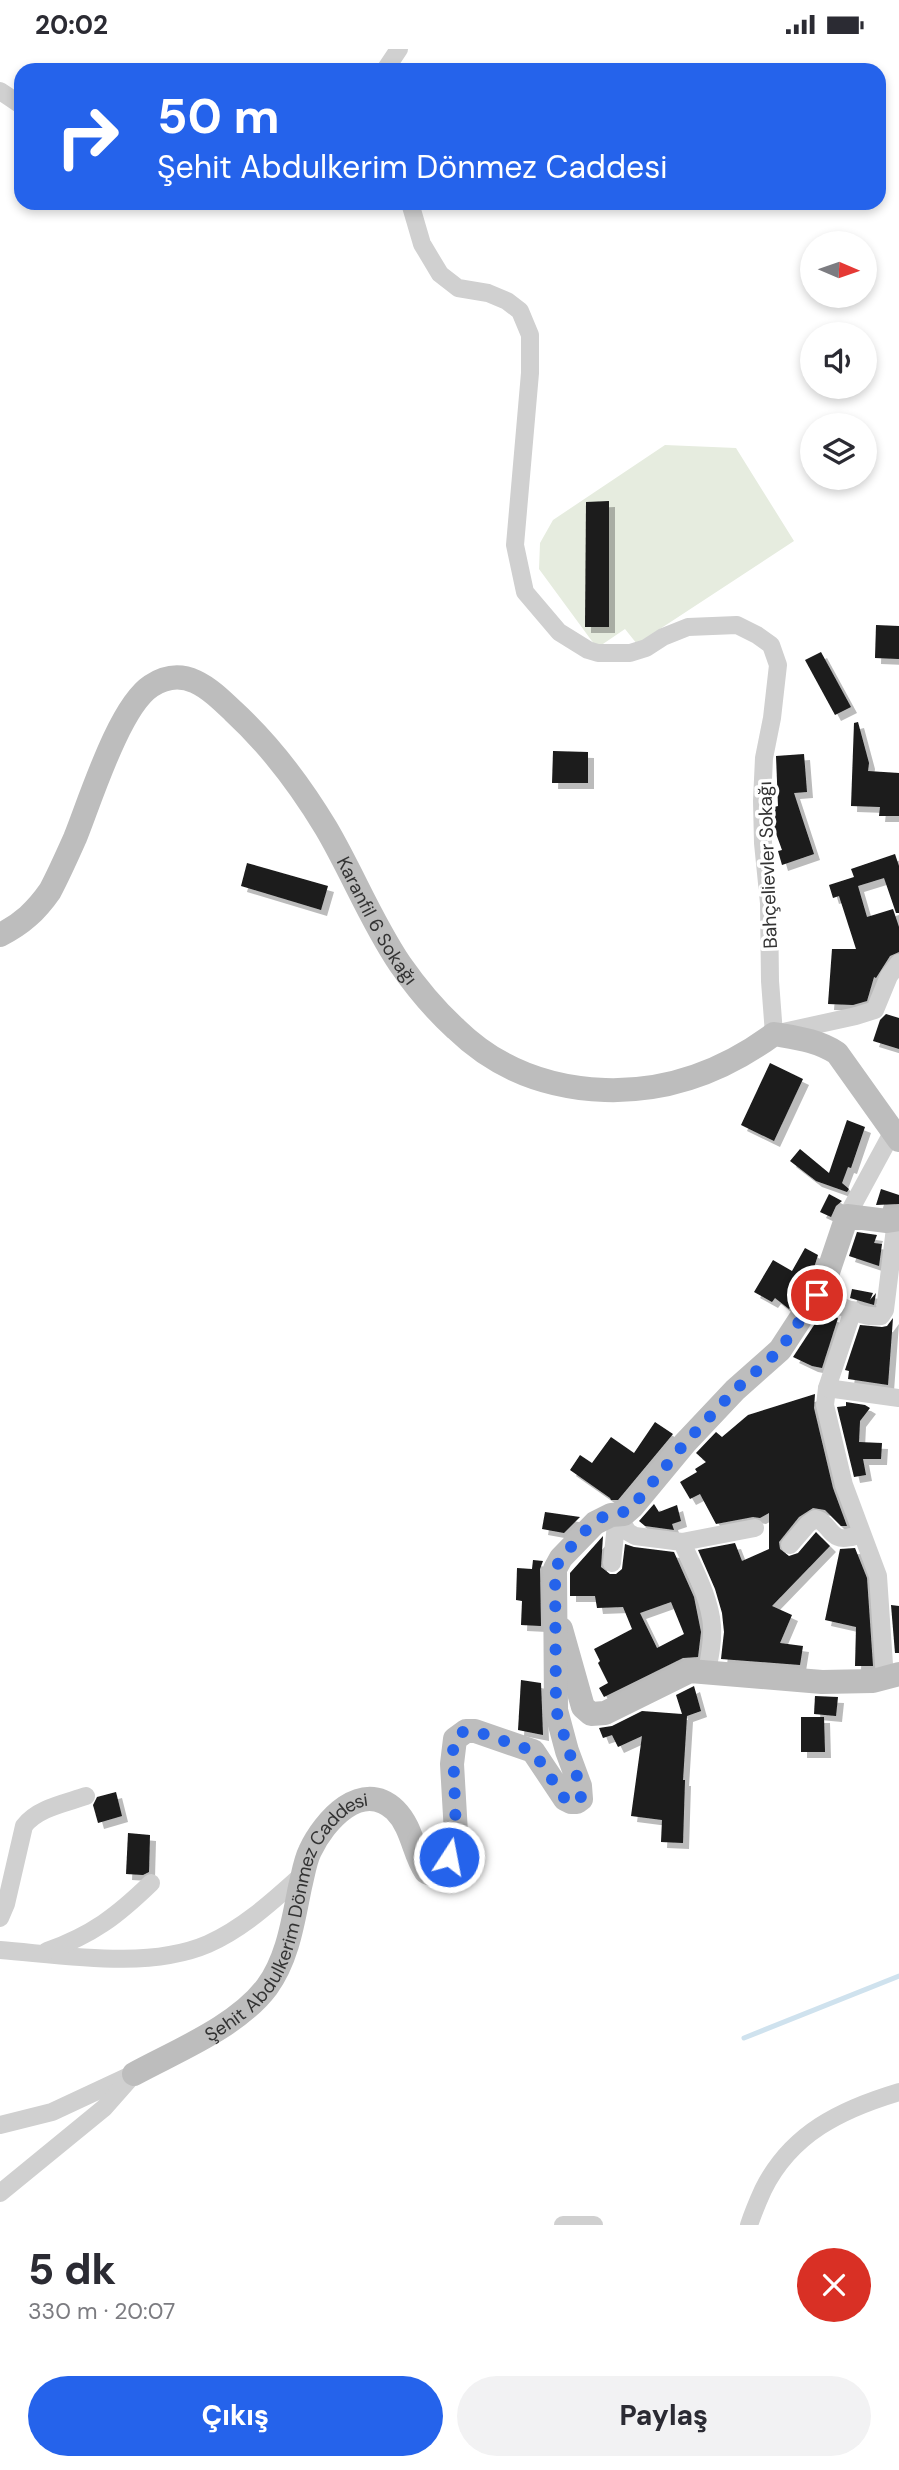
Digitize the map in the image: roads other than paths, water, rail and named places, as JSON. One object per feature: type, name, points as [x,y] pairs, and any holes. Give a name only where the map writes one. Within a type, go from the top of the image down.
[{"type":"street","name":"Bahçelievler Sokağı","points":[[412,210],[422,244],[440,274],[458,288],[488,293],[506,301],[520,311],[530,335],[530,373],[515,545],[525,592],[559,632],[598,653],[616,654],[638,650],[688,627],[737,625],[771,645],[778,665],[764,758],[762,801],[774,1034]]},
{"type":"street","name":"Karanfil 6 Sokağı","points":[[0,935],[21,925],[50,891],[119,731],[135,703],[148,688],[163,680],[180,676],[196,681],[224,702],[253,729],[277,757],[326,828],[400,964],[456,1030],[503,1066],[561,1085],[626,1090],[658,1087],[711,1072],[752,1050],[774,1034]]},
{"type":"street","points":[[774,1034],[875,1010],[889,976],[899,963]]},
{"type":"street","points":[[774,1034],[810,1039],[837,1052],[896,1137],[847,1216],[898,1220],[892,1305],[878,1317],[817,1295]]},
{"type":"street","name":"Şehit Abdulkerim Dönmez Caddesi","points":[[134,2074],[239,2015],[266,1988],[278,1967],[289,1938],[308,1853],[334,1816],[348,1804],[363,1799],[377,1800],[388,1805],[397,1812],[411,1833],[426,1872],[434,1875],[441,1872],[456,1833],[453,1747],[455,1739],[466,1731],[492,1736],[533,1751],[565,1799],[577,1802],[581,1799],[580,1786],[556,1710],[553,1578],[561,1558],[601,1518],[624,1514],[632,1507],[685,1443],[735,1390],[780,1350],[817,1295],[831,1266],[847,1216]]},
{"type":"street","points":[[554,1607],[583,1707],[591,1714],[605,1713],[690,1671],[801,1682],[861,1682],[892,1677],[873,1559],[844,1485],[825,1405],[827,1388],[853,1310]]},
{"type":"street","points":[[827,1388],[899,1398]]},
{"type":"street","points":[[617,1515],[628,1532],[635,1536],[682,1542],[755,1528]]},
{"type":"street","points":[[612,1563],[617,1515]]},
{"type":"street","points":[[790,1545],[808,1524],[815,1520],[822,1521],[836,1536],[842,1538],[862,1534]]},
{"type":"street","points":[[682,1542],[705,1598],[712,1623],[707,1671]]},
{"type":"street","points":[[0,1918],[6,1904],[24,1826],[29,1818],[86,1796]]},
{"type":"street","points":[[0,1950],[122,1958],[185,1951],[208,1944],[233,1929],[265,1907],[303,1874]]},
{"type":"street","points":[[41,1953],[86,1936],[132,1902],[151,1883]]},
{"type":"street","points":[[0,2125],[52,2112],[134,2074]]},
{"type":"street","points":[[0,2193],[104,2108],[134,2074]]},
{"type":"street","points":[[749,2225],[764,2188],[783,2159],[802,2140],[839,2113],[899,2092]]},
{"type":"street","points":[[563,2225],[594,2225]]},
{"type":"waterway","points":[[744,2038],[899,1976]]}]
